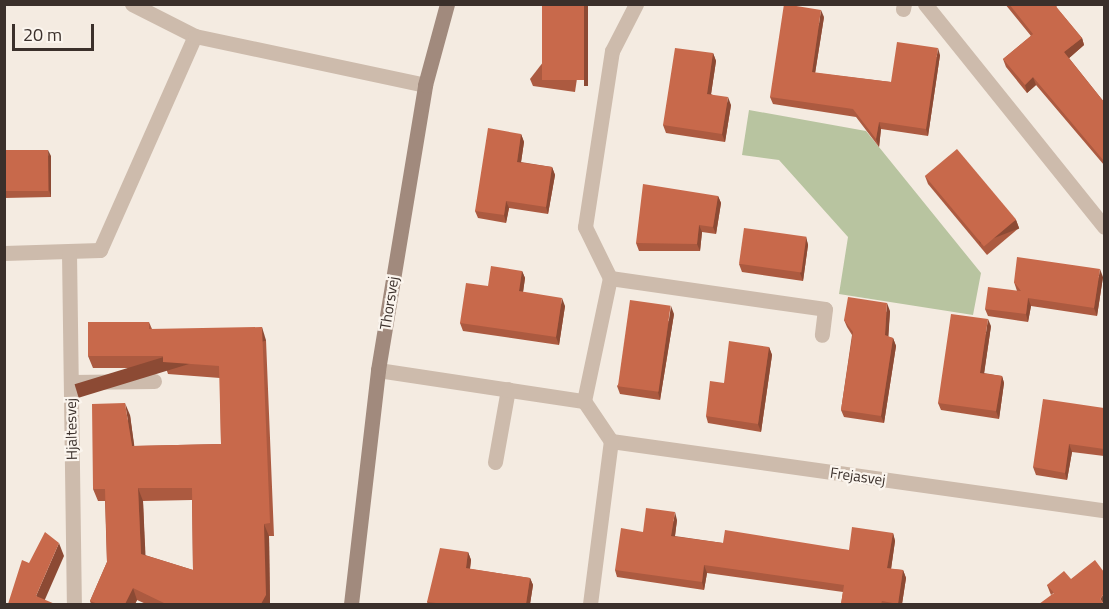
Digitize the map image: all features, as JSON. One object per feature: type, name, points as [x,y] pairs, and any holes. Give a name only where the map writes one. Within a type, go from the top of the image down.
[{"type":"street","points":[[132,4],[195,36],[425,85]]},
{"type":"street","name":"Thorsvej","points":[[351,604],[378,369],[425,85],[447,4]]},
{"type":"street","points":[[590,604],[611,441],[584,401],[610,278],[585,227],[612,51],[636,4]]},
{"type":"street","points":[[925,4],[1104,227]]},
{"type":"street","points":[[4,253],[69,253],[100,250],[195,36]]},
{"type":"street","name":"Hjaltesvej","points":[[69,253],[74,604]]},
{"type":"street","points":[[610,278],[825,309],[822,335]]},
{"type":"street","points":[[378,369],[584,401]]},
{"type":"street","points":[[71,382],[154,381]]},
{"type":"street","points":[[495,462],[508,389]]},
{"type":"street","name":"Frejasvej","points":[[611,441],[1104,510]]},
{"type":"green space","points":[[749,110],[866,131],[981,273],[973,315],[839,294],[848,237],[779,160],[742,155]]},
{"type":"building","points":[[542,4],[584,4],[584,80],[542,80]]},
{"type":"building","points":[[784,4],[821,10],[812,72],[891,82],[897,42],[938,48],[926,129],[879,122],[876,139],[853,109],[770,97]]},
{"type":"building","points":[[1009,4],[1054,4],[1082,38],[1064,52],[1104,102],[1104,161],[1033,77],[1025,85],[1003,59],[1033,34]]},
{"type":"building","points":[[675,48],[713,53],[707,94],[728,97],[722,134],[663,125]]},
{"type":"building","points":[[488,128],[521,134],[517,162],[552,167],[546,207],[506,201],[504,215],[475,211]]},
{"type":"building","points":[[957,149],[1016,219],[984,246],[925,176]]},
{"type":"building","points":[[4,150],[48,150],[48,191],[4,191]]},
{"type":"building","points":[[643,184],[718,196],[713,227],[699,225],[697,244],[636,243]]},
{"type":"building","points":[[744,228],[806,237],[801,272],[739,264]]},
{"type":"building","points":[[1017,257],[1100,269],[1094,308],[1028,298],[1026,314],[985,309],[988,287],[1021,291],[1014,282]]},
{"type":"building","points":[[491,266],[522,271],[519,291],[562,298],[556,337],[460,323],[466,283],[488,286]]},
{"type":"building","points":[[848,297],[887,303],[885,335],[893,338],[881,416],[841,410],[853,332],[844,320]]},
{"type":"building","points":[[630,300],[671,306],[658,392],[618,386]]},
{"type":"building","points":[[951,314],[988,319],[980,373],[1002,376],[996,411],[938,403]]},
{"type":"building","points":[[88,322],[149,322],[149,329],[262,327],[270,523],[264,524],[266,595],[261,604],[166,604],[133,588],[125,604],[98,604],[90,601],[107,562],[105,489],[93,489],[92,404],[125,403],[132,446],[221,444],[219,366],[163,362],[163,356],[88,356]],"holes":[[[138,488],[192,488],[193,570],[141,554]]]},
{"type":"building","points":[[729,341],[769,347],[758,424],[706,416],[710,381],[724,383]]},
{"type":"building","points":[[1043,399],[1104,408],[1104,449],[1069,444],[1065,473],[1033,467]]},
{"type":"building","points":[[646,508],[675,512],[671,536],[723,543],[725,530],[849,550],[852,527],[893,533],[887,568],[903,570],[898,604],[882,601],[881,604],[841,604],[844,585],[704,565],[702,582],[615,570],[621,528],[643,532]]},
{"type":"building","points":[[45,532],[59,543],[36,596],[55,604],[8,604],[22,560],[29,563]]},
{"type":"building","points":[[440,548],[468,552],[466,568],[530,578],[526,604],[427,602]]},
{"type":"building","points":[[1095,560],[1104,572],[1104,594],[1100,599],[1104,604],[1039,604],[1054,593],[1047,585],[1064,571],[1071,579]]}]
